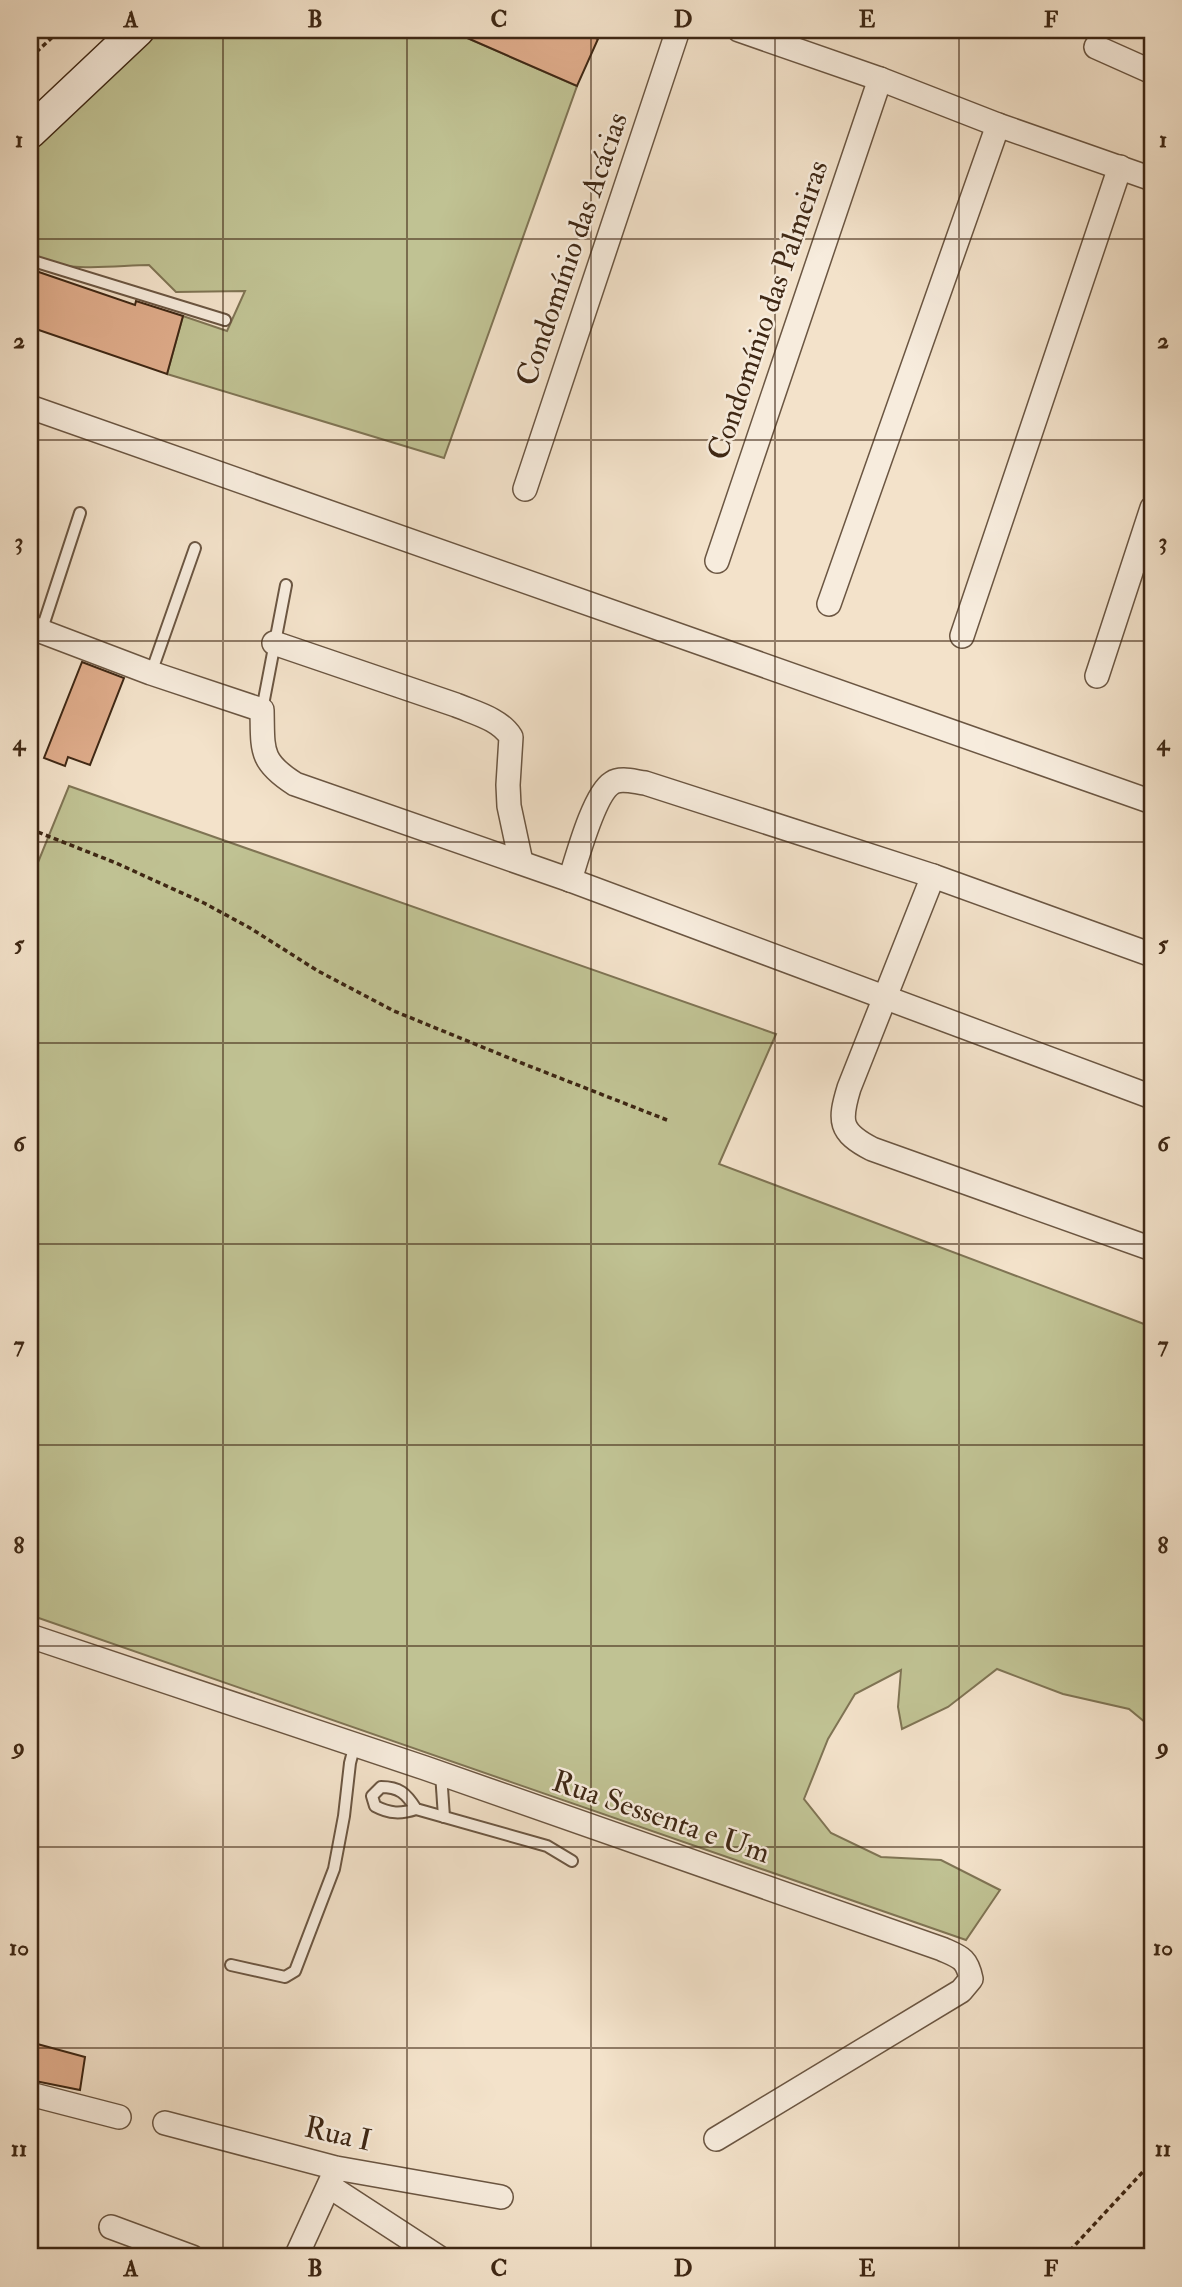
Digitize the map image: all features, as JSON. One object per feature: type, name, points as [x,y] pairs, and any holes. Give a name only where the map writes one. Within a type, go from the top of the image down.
[{"type":"main road","points":[[30,132],[138,30]]},
{"type":"street","name":"Condomínio das Acácias","points":[[524,489],[678,30]]},
{"type":"street","points":[[739,30],[1152,179]]},
{"type":"street","points":[[1096,47],[1152,72]]},
{"type":"street","name":"Condomínio das Palmeiras","points":[[717,561],[880,79]]},
{"type":"street","points":[[829,604],[998,125]]},
{"type":"street","points":[[962,636],[1121,167]]},
{"type":"street","points":[[30,407],[1152,802]]},
{"type":"street","points":[[1097,676],[1152,508]]},
{"type":"street","points":[[35,629],[151,673],[262,710],[267,760],[277,772],[295,784],[521,862],[1152,1097]]},
{"type":"street","points":[[274,643],[456,705],[503,728],[511,737],[509,806],[521,862]]},
{"type":"street","points":[[570,880],[594,809],[611,783],[622,779],[645,783],[933,876],[1152,955]]},
{"type":"street","points":[[933,876],[849,1088],[842,1122],[848,1133],[872,1149],[1152,1249]]},
{"type":"street","name":"Rua Sessenta e Um","points":[[30,1636],[441,1773],[942,1949],[960,1956],[968,1964],[971,1979],[961,1991],[716,2139]]},
{"type":"street","points":[[30,2094],[119,2117]]},
{"type":"street","name":"Rua I","points":[[164,2123],[332,2177],[500,2197]]},
{"type":"street","points":[[296,2257],[332,2177],[438,2257]]},
{"type":"street","points":[[111,2227],[192,2257]]},
{"type":"lane","points":[[30,260],[225,320]]},
{"type":"lane","points":[[35,629],[80,513]]},
{"type":"lane","points":[[151,673],[195,548]]},
{"type":"lane","points":[[262,710],[286,585]]},
{"type":"lane","points":[[230,1965],[285,1977],[296,1971],[334,1868],[344,1816],[349,1763],[355,1744]]},
{"type":"lane","points":[[441,1773],[444,1817]]},
{"type":"lane","points":[[416,1809],[547,1846],[572,1861]]},
{"type":"path","points":[[30,58],[60,30]]},
{"type":"path","points":[[30,829],[116,863],[204,903],[318,971],[394,1011],[667,1120]]},
{"type":"path","points":[[1064,2257],[1152,2162]]},
{"type":"green space","points":[[158,30],[449,30],[577,86],[444,458],[167,374],[183,316],[227,331],[245,291],[176,292],[149,265],[69,266],[41,258],[30,250],[30,145]]},
{"type":"green space","points":[[69,786],[776,1034],[719,1164],[1152,1327],[1152,1728],[1129,1709],[1063,1694],[997,1669],[948,1707],[902,1729],[898,1707],[901,1670],[855,1694],[828,1739],[804,1799],[831,1833],[881,1857],[941,1860],[1000,1890],[966,1940],[30,1615],[30,882]]},
{"type":"building","points":[[449,30],[577,30],[598,39],[577,86]]},
{"type":"building","points":[[30,269],[135,305],[136,301],[183,316],[167,374],[30,327]]},
{"type":"building","points":[[82,662],[124,678],[90,765],[68,757],[65,766],[44,758]]},
{"type":"building","points":[[30,2042],[85,2057],[80,2090],[30,2080]]}]
